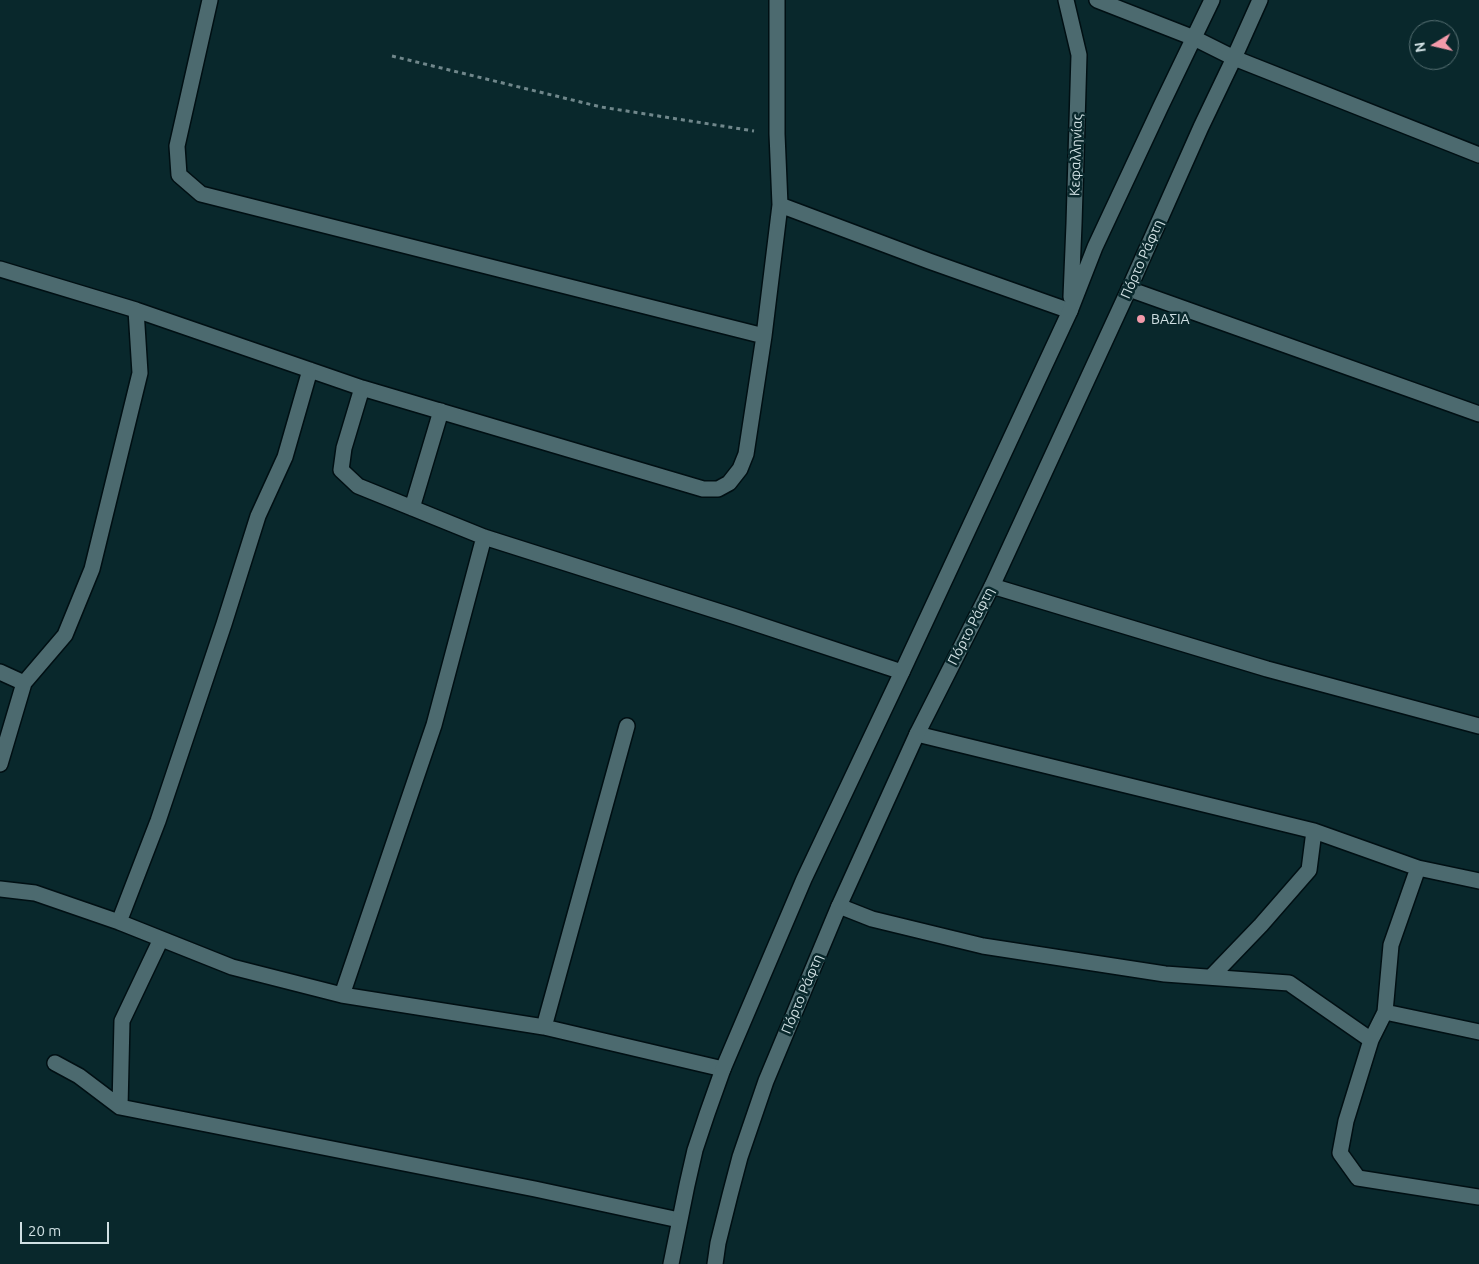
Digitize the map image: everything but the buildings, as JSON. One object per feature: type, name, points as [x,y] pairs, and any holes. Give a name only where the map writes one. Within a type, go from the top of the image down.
[{"type":"street","points":[[210,0],[177,146],[179,175],[201,194],[764,336]]},
{"type":"street","points":[[0,269],[136,310],[362,388],[703,490],[718,489],[730,483],[740,469],[746,454],[764,336],[780,205],[777,134],[777,0]]},
{"type":"street","name":"Κεφαλληνίας","points":[[1066,0],[1079,55],[1070,311]]},
{"type":"street","points":[[1097,0],[1194,38],[1234,58],[1479,155]]},
{"type":"street","points":[[671,1264],[695,1150],[723,1069],[804,879],[1070,311],[1095,247],[1212,0]]},
{"type":"street","name":"Πόρτο Ράφτη","points":[[715,1264],[740,1157],[766,1081],[839,906],[917,734],[992,586],[1260,0]]},
{"type":"street","points":[[780,205],[1070,311]]},
{"type":"street","points":[[1129,289],[1479,414]]},
{"type":"street","points":[[0,764],[24,683],[66,635],[92,569],[140,373],[136,310]]},
{"type":"street","points":[[119,922],[161,812],[258,516],[285,457],[310,370]]},
{"type":"street","points":[[362,388],[344,448],[341,470],[358,486],[484,537],[902,672]]},
{"type":"street","points":[[412,508],[440,411]]},
{"type":"street","points":[[342,995],[434,725],[484,537]]},
{"type":"street","points":[[992,586],[1267,669],[1479,726]]},
{"type":"street","points":[[0,672],[24,683]]},
{"type":"street","points":[[544,1027],[627,726]]},
{"type":"street","points":[[917,734],[1314,831],[1418,868],[1479,881]]},
{"type":"street","points":[[1211,977],[1261,925],[1309,870],[1314,831]]},
{"type":"street","points":[[1418,868],[1391,944],[1384,1012],[1371,1040],[1346,1121],[1340,1153],[1358,1178],[1479,1197]]},
{"type":"street","points":[[0,889],[35,893],[119,922],[232,967],[342,995],[544,1027],[723,1069]]},
{"type":"street","points":[[839,906],[872,919],[983,946],[1165,974],[1290,982],[1371,1040]]},
{"type":"street","points":[[120,1107],[122,1021],[161,939]]},
{"type":"street","points":[[1384,1012],[1479,1032]]},
{"type":"street","points":[[55,1064],[79,1076],[120,1107],[535,1189],[679,1220]]},
{"type":"path","points":[[392,56],[601,107],[777,134]]},
{"type":"place","name":"ΒΑΣΙΑ","points":[[1141,319]]}]
